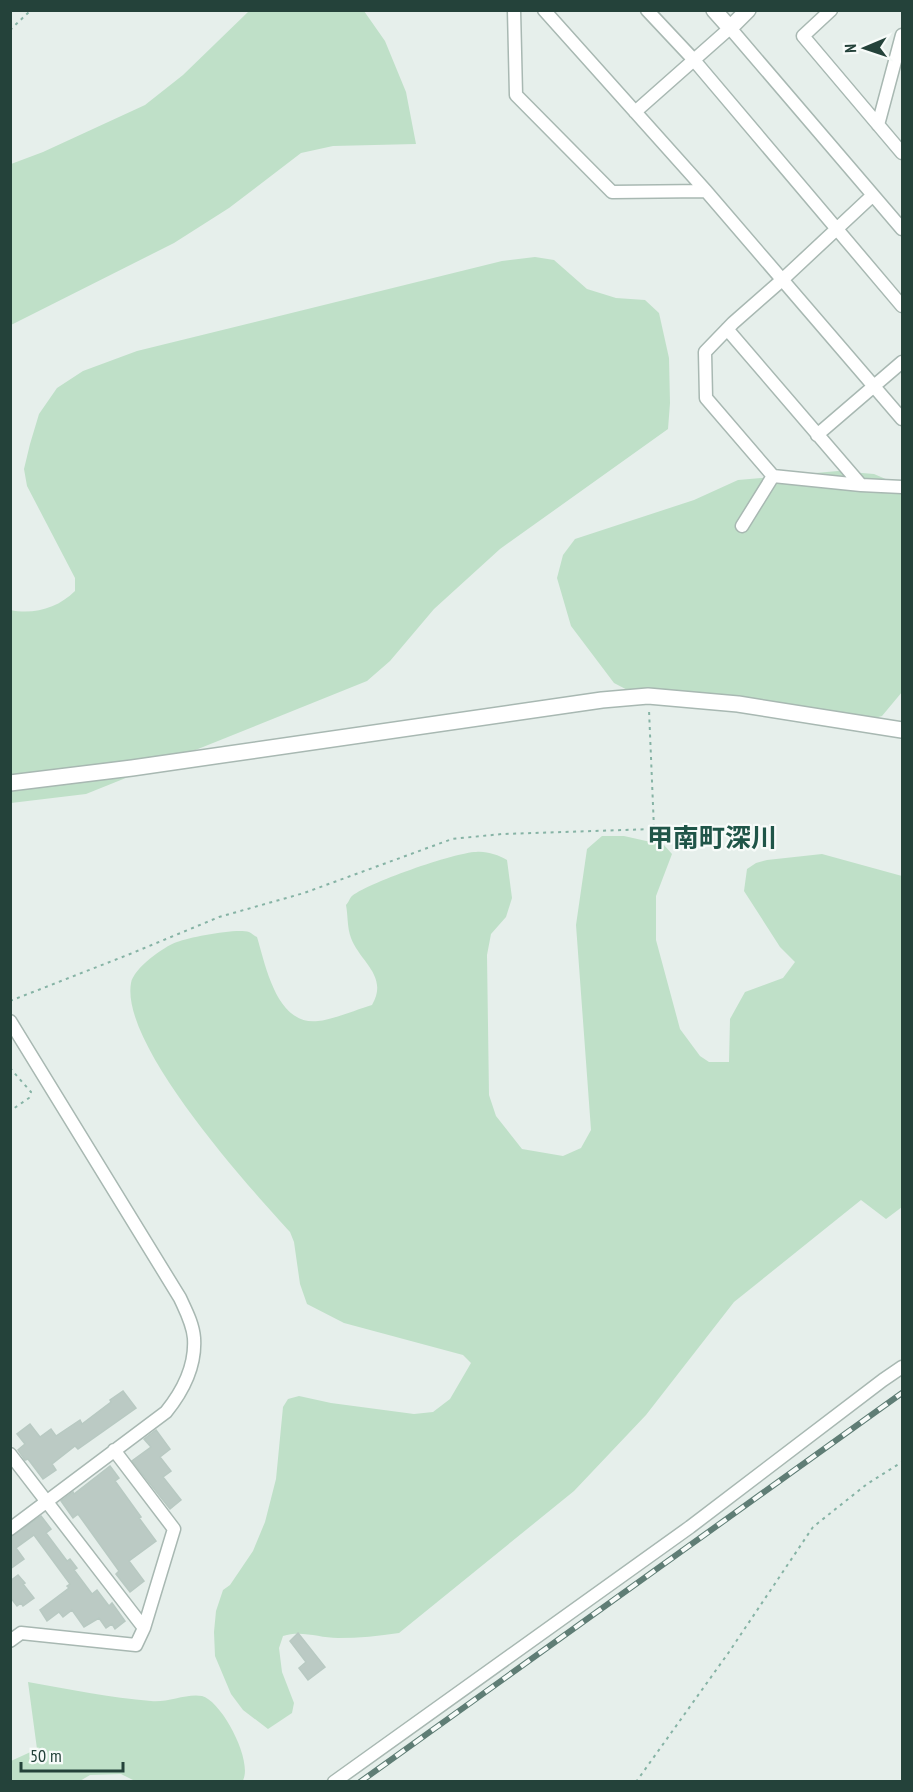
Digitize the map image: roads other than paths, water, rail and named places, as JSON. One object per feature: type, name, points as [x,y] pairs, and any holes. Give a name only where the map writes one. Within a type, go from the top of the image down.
[{"type":"street","points":[[514,10],[516,95],[612,192],[706,191]]},
{"type":"street","points":[[544,10],[706,191],[903,419]]},
{"type":"street","points":[[647,10],[693,59],[903,306]]},
{"type":"street","points":[[714,10],[903,229]]},
{"type":"street","points":[[635,112],[748,10]]},
{"type":"street","points":[[831,10],[803,36],[903,153]]},
{"type":"street","points":[[878,125],[903,35]]},
{"type":"street","points":[[873,195],[705,352],[706,398],[773,476],[903,487]]},
{"type":"street","points":[[727,329],[861,485]]},
{"type":"street","points":[[818,435],[903,362]]},
{"type":"street","points":[[742,526],[773,476]]},
{"type":"street","points":[[10,783],[132,768],[591,701],[648,696],[738,704],[903,729]]},
{"type":"street","points":[[10,1021],[180,1298],[192,1326],[194,1339],[191,1370],[186,1384],[166,1412],[10,1529]]},
{"type":"street","points":[[334,1782],[690,1527],[903,1367]]},
{"type":"street","points":[[10,1641],[21,1633],[136,1645],[144,1628],[174,1529],[114,1450]]},
{"type":"street","points":[[10,1454],[144,1628]]},
{"type":"railway","points":[[360,1782],[902,1393]]},
{"type":"district","name":"甲南町深川","points":[[712,837]]}]
